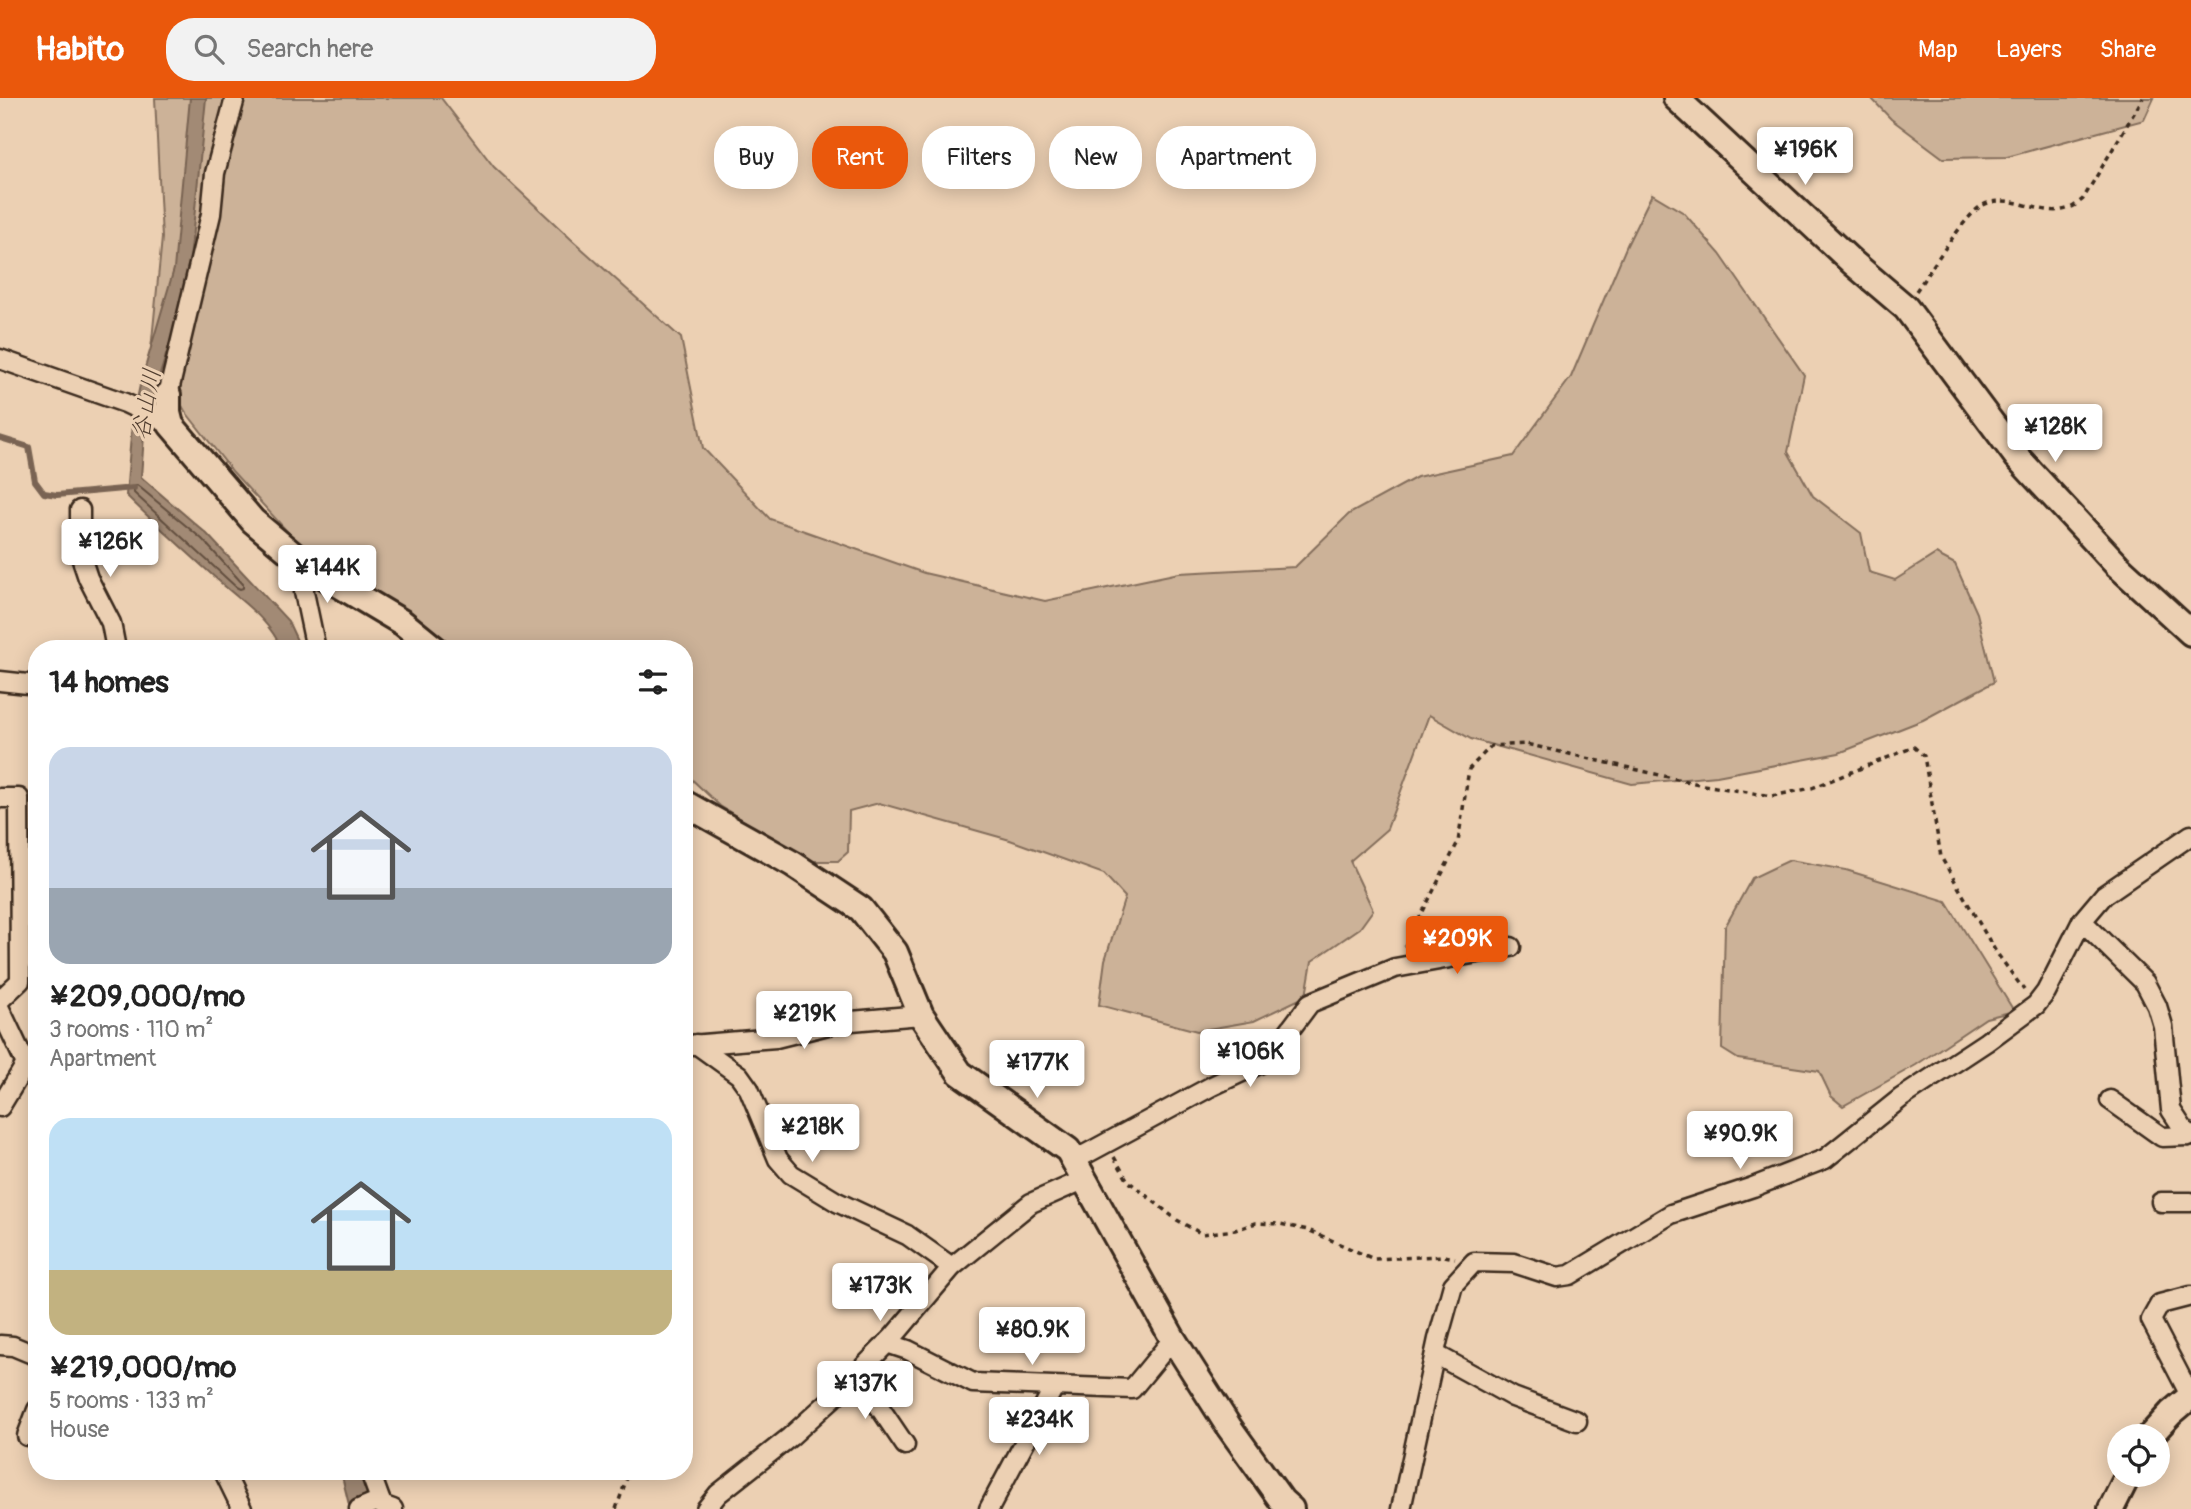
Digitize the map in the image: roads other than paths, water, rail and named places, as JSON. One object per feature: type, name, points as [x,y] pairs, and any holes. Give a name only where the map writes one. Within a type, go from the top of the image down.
[{"type":"street","points":[[161,421],[168,412],[168,396],[211,214],[215,173],[235,98]]},
{"type":"street","points":[[1676,98],[1852,262],[1906,308],[2017,457],[2118,566],[2191,633]]},
{"type":"street","points":[[0,359],[125,403],[161,421],[253,521],[304,564],[403,623],[424,640]]},
{"type":"street","points":[[80,510],[80,554],[88,579],[111,623],[114,640]]},
{"type":"street","points":[[304,564],[304,592],[314,640]]},
{"type":"street","points":[[0,681],[28,684]]},
{"type":"street","points":[[0,798],[19,798],[20,981],[0,1000]]},
{"type":"street","points":[[693,808],[793,864],[861,909],[895,951],[921,1015],[960,1073],[1068,1150],[1173,1339],[1229,1427],[1282,1501],[1291,1509]]},
{"type":"street","points":[[1401,1509],[1452,1285],[1474,1262],[1514,1264],[1557,1278],[1570,1275],[1671,1213],[1753,1187],[1825,1159],[1900,1098],[1986,1042],[2036,1005],[2046,992],[2082,921],[2104,895],[2191,835]]},
{"type":"street","points":[[2082,921],[2146,983],[2163,1026],[2171,1110],[2190,1135]]},
{"type":"street","points":[[706,1509],[718,1494],[790,1437],[857,1374],[953,1267],[1031,1203],[1078,1170],[1107,1143],[1212,1086],[1261,1063],[1310,1003],[1395,968],[1511,947]]},
{"type":"street","points":[[0,1009],[28,1065]]},
{"type":"street","points":[[693,1045],[776,1038],[840,1022],[921,1015]]},
{"type":"street","points":[[693,1047],[739,1075],[749,1089],[778,1159],[791,1174],[837,1202],[907,1235],[953,1267]]},
{"type":"street","points":[[0,1107],[28,1074]]},
{"type":"street","points":[[2110,1100],[2162,1137],[2190,1135]]},
{"type":"street","points":[[2161,1202],[2191,1202]]},
{"type":"street","points":[[2161,1424],[2191,1396],[2151,1320],[2160,1304],[2191,1296]]},
{"type":"street","points":[[887,1343],[908,1350],[973,1383],[1132,1389],[1173,1339]]},
{"type":"street","points":[[0,1345],[13,1346],[28,1352]]},
{"type":"street","points":[[1435,1354],[1513,1397],[1577,1421]]},
{"type":"street","points":[[857,1374],[905,1445]]},
{"type":"street","points":[[989,1509],[1054,1387]]},
{"type":"street","points":[[228,1480],[242,1509]]},
{"type":"street","points":[[359,1509],[387,1505],[374,1480]]},
{"type":"street","points":[[2111,1509],[2122,1487]]},
{"type":"water","name":"谷山川","points":[[190,98],[206,98],[189,270],[178,317],[145,422],[141,477],[207,534],[288,621],[297,640],[277,640],[254,612],[126,495],[132,424],[140,385],[174,269]]},
{"type":"water","points":[[343,1480],[368,1480],[377,1509],[350,1509]]},
{"type":"waterway","points":[[0,438],[29,447],[35,481],[44,493],[57,495],[134,488]]}]
